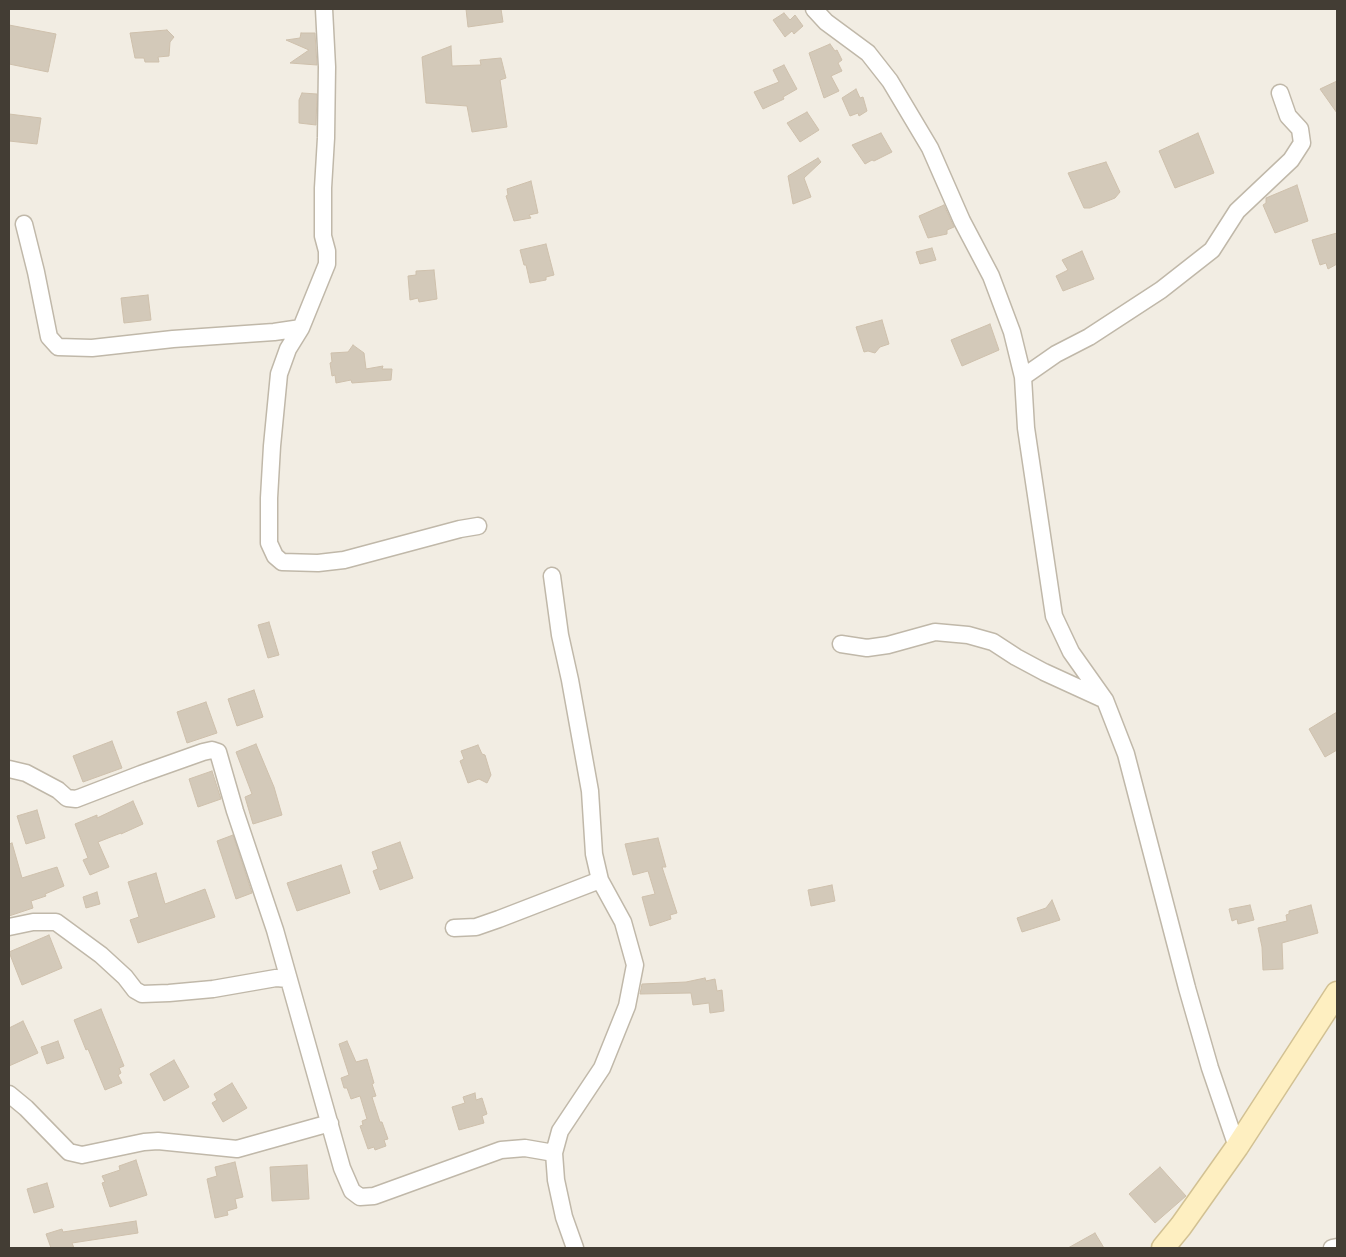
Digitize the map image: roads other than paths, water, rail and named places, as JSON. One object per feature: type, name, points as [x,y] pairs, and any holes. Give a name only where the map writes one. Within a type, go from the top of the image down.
[{"type":"street","points":[[324,9],[326,112],[323,227],[327,264],[301,328],[288,349],[279,374],[272,446],[269,543],[275,556],[282,562],[318,563],[344,560],[460,529],[478,526]]},
{"type":"street","points":[[814,9],[826,22],[868,53],[890,81],[930,148],[962,221],[991,276],[1012,332],[1023,377],[1026,428],[1054,616],[1071,652],[1105,700],[1126,754],[1210,1068],[1237,1147]]},
{"type":"street","points":[[1023,377],[1056,354],[1089,336],[1161,290],[1212,250],[1237,211],[1291,160],[1302,143],[1300,129],[1288,116],[1280,93]]},
{"type":"street","points":[[24,224],[49,337],[58,347],[92,348],[301,328]]},
{"type":"street","points":[[552,576],[560,635],[590,791],[594,854],[600,880],[623,922],[635,965],[627,1006],[602,1068],[560,1131],[554,1153],[556,1180],[564,1217],[575,1248]]},
{"type":"street","points":[[841,644],[867,648],[888,645],[936,632],[968,635],[993,642],[1044,672],[1105,700]]},
{"type":"street","points":[[9,769],[26,773],[58,790],[67,798],[76,799],[203,752],[212,750],[218,752],[235,811],[275,930],[347,1180],[352,1191],[360,1197],[374,1196],[501,1150],[525,1148],[554,1153]]},
{"type":"street","points":[[454,928],[476,927],[500,920],[600,880]]},
{"type":"street","points":[[9,927],[33,922],[56,922],[101,955],[125,977],[135,990],[142,994],[212,989],[276,978],[288,979]]},
{"type":"street","points":[[1163,1248],[1181,1226],[1237,1147],[1337,993]]},
{"type":"street","points":[[9,1094],[26,1108],[69,1152],[82,1156],[144,1142],[158,1141],[236,1149],[330,1123]]},
{"type":"street","points":[[1332,1248],[1337,1247]]}]
